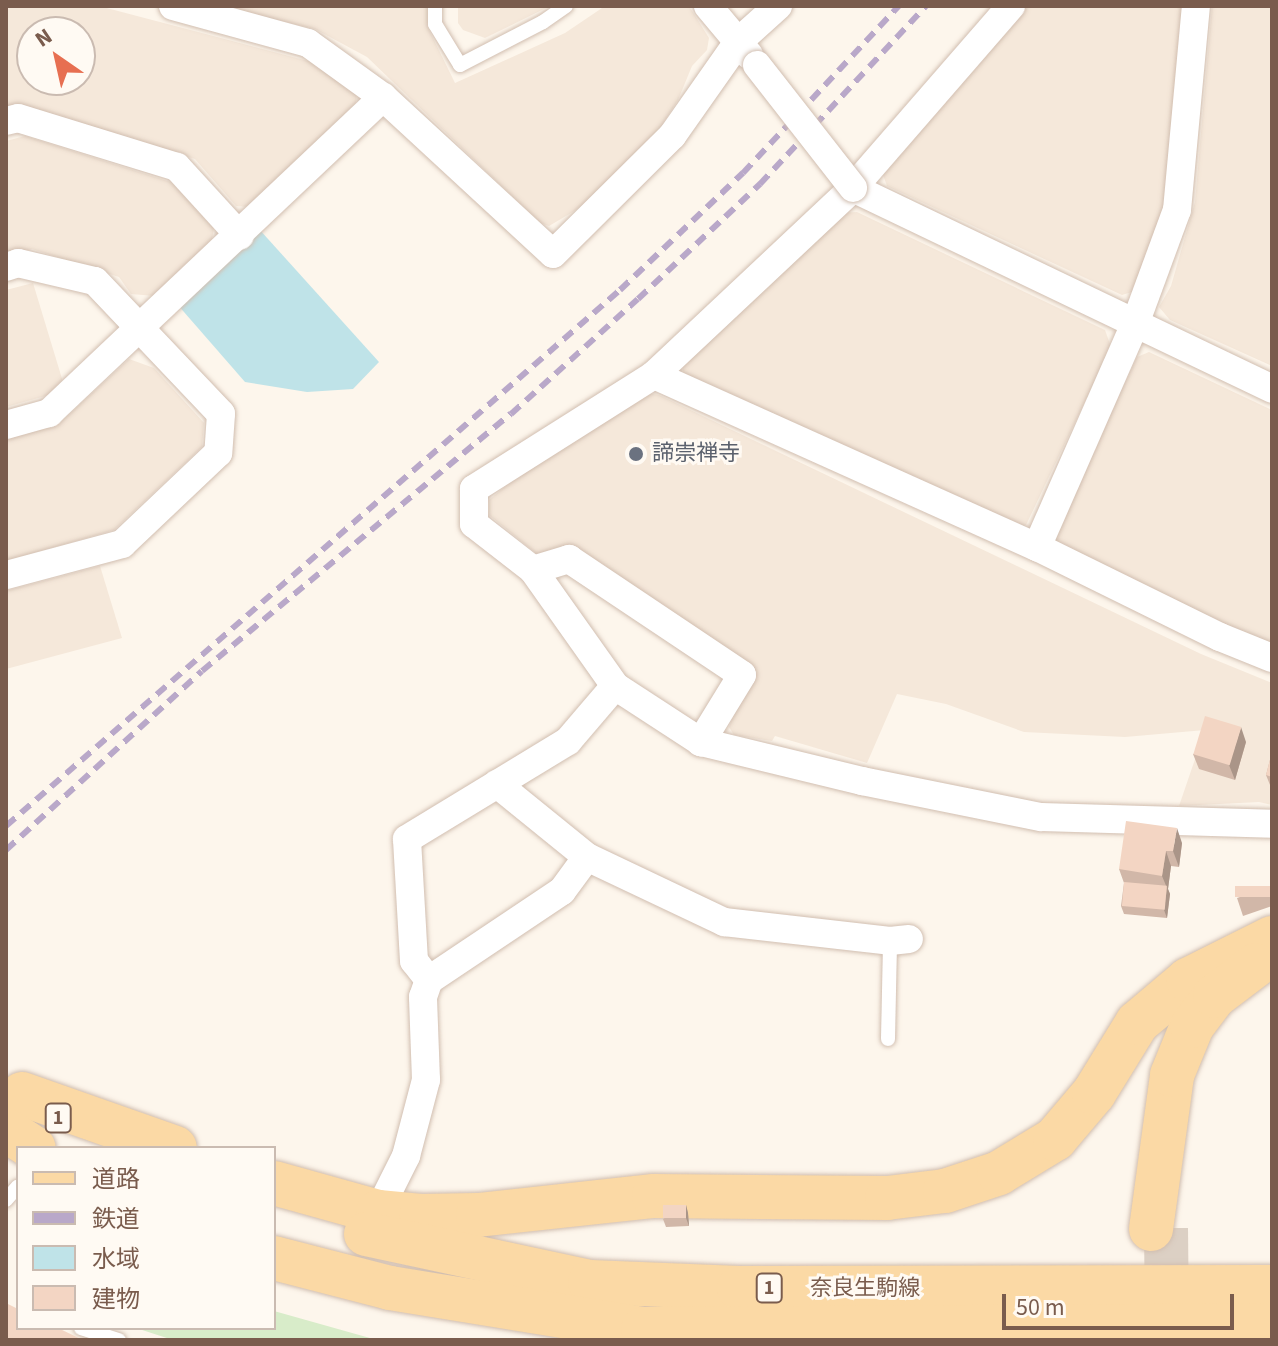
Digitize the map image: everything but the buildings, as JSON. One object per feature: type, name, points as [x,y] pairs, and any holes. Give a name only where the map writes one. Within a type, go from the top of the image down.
[{"type":"main road","points":[[276,1184],[378,1212],[478,1215],[654,1196],[887,1198],[945,1191],[999,1173],[1055,1139],[1094,1093],[1137,1023],[1188,980],[1272,938]]},
{"type":"main road","points":[[1272,958],[1247,969],[1226,987],[1192,1026],[1172,1075],[1159,1228],[1177,1113],[1191,1070],[1229,1012],[1272,985]]},
{"type":"main road","points":[[11,1103],[168,1146]]},
{"type":"main road","name":"1","points":[[11,1103],[33,1146]]},
{"type":"main road","name":"1","points":[[11,1103],[69,1125],[110,1146]]},
{"type":"main road","name":"奈良生駒線","points":[[276,1214],[590,1282],[739,1288],[1272,1287]]},
{"type":"main road","name":"奈良生駒線","points":[[276,1259],[390,1288],[643,1329],[1272,1325]]},
{"type":"main road","points":[[390,1288],[526,1340]]},
{"type":"street","points":[[173,6],[308,43],[383,97],[553,254],[672,136],[738,42],[778,6]]},
{"type":"street","points":[[708,6],[853,188],[1272,389]]},
{"type":"street","points":[[1011,6],[853,188],[654,375],[474,489],[474,524],[533,570],[615,686],[701,742],[862,781],[1041,817],[1272,824]]},
{"type":"street","points":[[1037,547],[1135,324],[1177,210],[1196,6]]},
{"type":"street","points":[[6,425],[49,413],[240,236],[383,97]]},
{"type":"street","points":[[6,121],[18,118],[177,167],[240,236]]},
{"type":"street","points":[[6,267],[18,263],[95,281],[221,414],[218,453],[122,544],[6,575]]},
{"type":"street","points":[[654,375],[1037,547],[1220,637],[1272,658]]},
{"type":"street","points":[[533,570],[569,559],[742,675],[701,742]]},
{"type":"street","points":[[429,980],[414,961],[407,839],[568,741],[615,686]]},
{"type":"street","points":[[497,784],[587,857],[724,922],[899,940]]},
{"type":"street","points":[[378,1212],[406,1156],[426,1080],[423,997],[429,980],[562,891],[587,857]]},
{"type":"lane","points":[[435,6],[435,24],[460,65],[543,22],[566,6]]},
{"type":"lane","points":[[888,1039],[899,940]]},
{"type":"lane","points":[[87,1330],[119,1340]]},
{"type":"shaded area","points":[[6,6],[99,6],[312,62],[357,92],[355,114],[262,208],[236,206],[195,159],[20,104],[6,108]]},
{"type":"shaded area","points":[[216,6],[429,6],[429,30],[455,83],[565,33],[605,6],[689,6],[709,38],[707,50],[692,66],[678,100],[655,136],[598,197],[549,226],[540,223],[367,57],[315,29]]},
{"type":"shaded area","points":[[458,6],[550,6],[485,38],[463,30],[458,23]]},
{"type":"shaded area","points":[[1022,6],[1184,6],[1164,212],[1135,291],[1122,295],[887,186],[882,172]]},
{"type":"shaded area","points":[[1212,6],[1272,6],[1272,366],[1170,320],[1159,307],[1171,286],[1195,202]]},
{"type":"shaded area","points":[[25,136],[180,185],[215,221],[211,246],[155,296],[131,294],[119,277],[32,249],[6,257],[6,141]]},
{"type":"shaded area","points":[[857,212],[1105,330],[1111,347],[1026,525],[1014,532],[684,379],[682,360],[841,213]]},
{"type":"shaded area","points":[[33,283],[63,382],[49,395],[6,407],[6,290]]},
{"type":"shaded area","points":[[1149,352],[1272,410],[1272,652],[1051,539],[1137,357]]},
{"type":"shaded area","points":[[129,359],[154,368],[204,423],[202,447],[114,530],[6,561],[6,438],[61,422]]},
{"type":"shaded area","points":[[640,392],[659,395],[1201,654],[1272,683],[1272,805],[1259,802],[1179,806],[1205,730],[1125,737],[1024,732],[946,704],[897,694],[867,763],[775,736],[772,741],[734,735],[729,727],[750,672],[542,558],[489,515],[489,500],[518,476]]},
{"type":"shaded area","points":[[100,566],[122,638],[6,669],[6,591]]},
{"type":"green space","points":[[276,1312],[377,1340],[173,1340],[142,1330],[276,1330]]},
{"type":"water","points":[[259,229],[379,362],[353,389],[307,392],[245,382],[177,304]]},
{"type":"tunnel","points":[[1166,1228],[1167,1325]]},
{"type":"railway","points":[[6,826],[620,290],[743,173],[899,6]]},
{"type":"railway","points":[[6,850],[202,671],[511,414],[638,299],[760,184],[926,6]]},
{"type":"place","name":"諦崇禅寺","points":[[636,454]]}]
